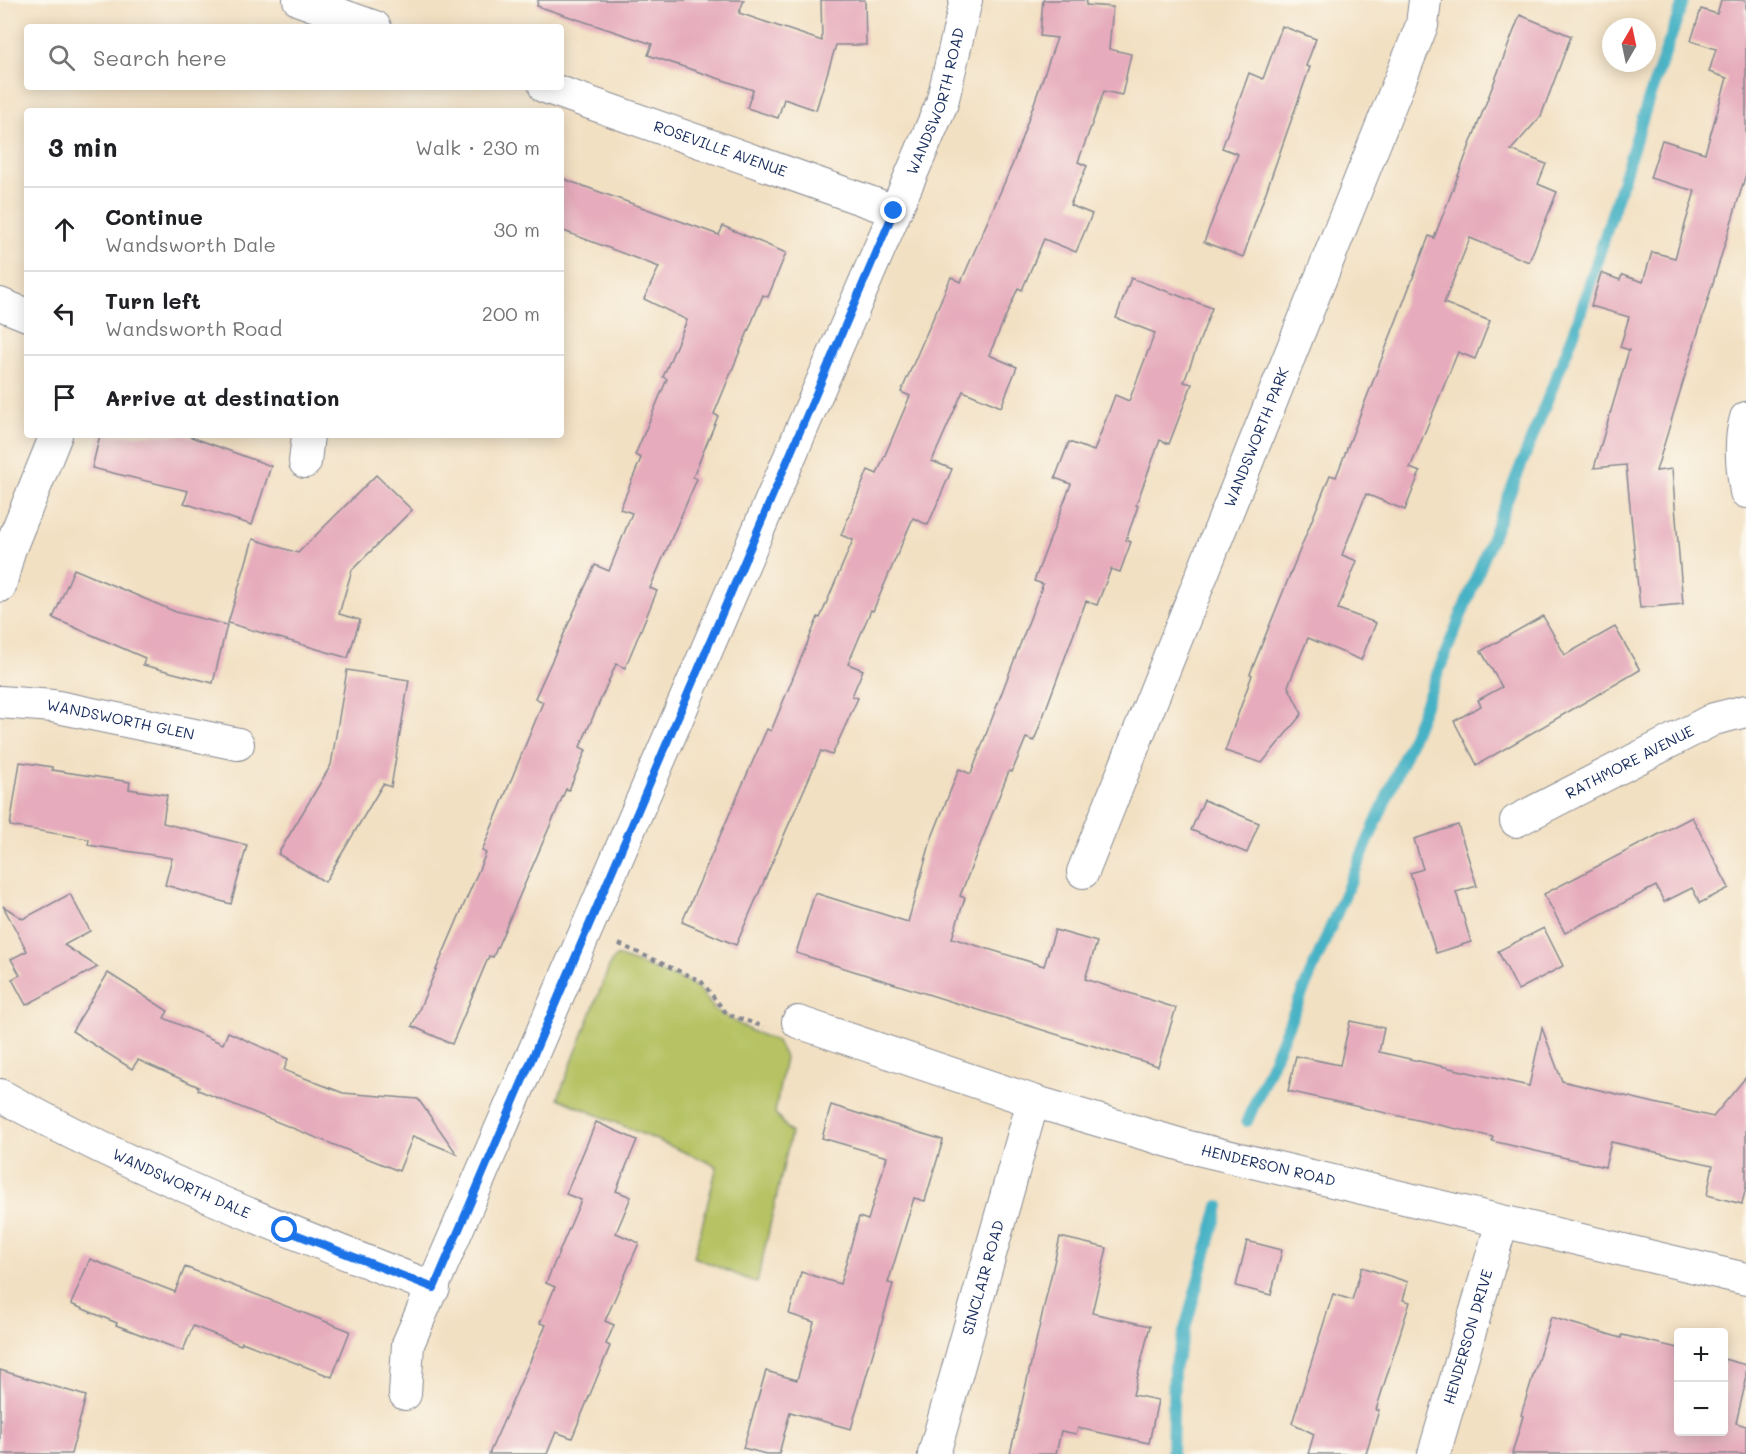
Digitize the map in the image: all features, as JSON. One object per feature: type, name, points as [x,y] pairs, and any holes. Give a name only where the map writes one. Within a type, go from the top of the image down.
[{"type":"street","points":[[299,0],[367,24]]},
{"type":"street","name":"WANDSWORTH ROAD","points":[[405,1394],[408,1344],[942,103],[966,0]]},
{"type":"street","name":"WANDSWORTH PARK","points":[[1083,872],[1422,25],[1425,0]]},
{"type":"street","name":"ROSEVILLE AVENUE","points":[[553,90],[894,211]]},
{"type":"street","points":[[0,304],[24,314]]},
{"type":"street","points":[[1746,418],[1743,430],[1742,466],[1746,492]]},
{"type":"street","points":[[0,586],[9,551],[55,438]]},
{"type":"street","name":"WANDSWORTH GLEN","points":[[0,702],[52,706],[238,744]]},
{"type":"street","name":"RATHMORE AVENUE","points":[[1516,821],[1714,719],[1746,711]]},
{"type":"street","name":"HENDERSON ROAD","points":[[798,1022],[1033,1101],[1189,1147],[1746,1280]]},
{"type":"street","name":"WANDSWORTH DALE","points":[[0,1095],[54,1125],[285,1230],[434,1288]]},
{"type":"street","name":"SINCLAIR ROAD","points":[[934,1454],[1033,1101]]},
{"type":"street","name":"HENDERSON DRIVE","points":[[1434,1454],[1502,1222]]},
{"type":"path","points":[[587,930],[701,981],[727,1014],[761,1027],[798,1022]]},
{"type":"green space","points":[[617,956],[686,981],[699,989],[715,1010],[751,1031],[777,1041],[785,1057],[775,1113],[791,1133],[757,1283],[694,1257],[717,1166],[558,1098],[611,962]]},
{"type":"building","points":[[538,0],[744,0],[739,13],[822,41],[821,0],[865,0],[866,45],[836,45],[816,110],[784,99],[778,118],[747,108],[753,90],[648,55],[652,44],[537,6]]},
{"type":"building","points":[[1043,0],[1087,0],[1086,5],[1113,7],[1109,49],[1131,54],[1122,95],[1104,91],[1078,162],[1087,166],[1070,205],[1092,214],[1076,252],[1044,239],[1022,290],[1018,288],[989,355],[1017,367],[1001,407],[963,391],[932,461],[952,469],[928,525],[913,518],[873,611],[871,610],[848,664],[863,670],[852,696],[858,698],[832,755],[821,751],[736,945],[682,922],[767,729],[771,731],[853,540],[841,535],[868,470],[877,474],[910,396],[901,392],[951,277],[961,282],[1013,163],[1057,38],[1040,36]]},
{"type":"building","points":[[1721,0],[1746,0],[1746,174],[1656,471],[1672,469],[1683,604],[1640,608],[1626,465],[1594,468],[1629,350],[1620,347],[1629,317],[1591,306],[1601,273],[1620,280],[1622,275],[1643,282],[1652,252],[1675,258],[1695,191],[1650,178],[1662,140],[1705,153],[1727,78],[1709,72],[1716,49],[1691,41],[1701,9],[1717,14]]},
{"type":"building","points":[[1520,15],[1571,36],[1541,116],[1511,150],[1546,164],[1538,184],[1557,192],[1529,262],[1470,238],[1444,303],[1490,321],[1475,359],[1458,352],[1410,468],[1420,472],[1405,510],[1366,494],[1342,555],[1357,561],[1338,609],[1376,623],[1361,660],[1308,638],[1288,686],[1302,714],[1262,763],[1225,751],[1252,675],[1250,674],[1330,475],[1336,477],[1429,236],[1434,238]]},
{"type":"building","points":[[1282,26],[1316,39],[1306,66],[1310,67],[1243,257],[1204,242],[1238,154],[1222,148],[1249,73],[1263,79]]},
{"type":"building","points":[[564,179],[719,235],[723,226],[786,253],[768,297],[763,295],[714,414],[718,416],[693,477],[697,479],[650,588],[657,591],[625,668],[616,664],[580,747],[586,750],[569,790],[566,789],[493,957],[489,956],[452,1044],[412,1026],[486,853],[482,851],[543,702],[535,698],[595,565],[609,571],[632,513],[620,509],[641,458],[635,455],[667,379],[663,377],[687,320],[644,299],[659,267],[564,231]]},
{"type":"building","points":[[1131,278],[1212,308],[1184,382],[1192,384],[1169,444],[1160,440],[1136,505],[1138,506],[1126,540],[1131,542],[1120,572],[1111,569],[1097,605],[1086,601],[1034,741],[1026,738],[1012,772],[1009,771],[960,896],[965,898],[952,938],[1044,966],[1055,930],[1097,942],[1085,979],[1176,1008],[1158,1066],[796,953],[815,893],[908,922],[931,840],[959,769],[971,774],[1043,584],[1034,581],[1071,484],[1055,478],[1069,442],[1094,451],[1115,395],[1129,401],[1155,333],[1116,318]]},
{"type":"building","points":[[99,438],[194,438],[271,466],[252,525],[184,503],[188,491],[92,468]]},
{"type":"building","points":[[376,475],[412,510],[352,570],[339,614],[360,620],[348,658],[228,623],[253,539],[298,553]]},
{"type":"building","points":[[74,569],[176,612],[227,625],[213,683],[143,665],[145,658],[53,618]]},
{"type":"building","points":[[1543,616],[1565,655],[1615,627],[1640,670],[1477,765],[1454,721],[1481,706],[1478,700],[1502,687],[1481,651]]},
{"type":"building","points":[[347,670],[409,680],[391,787],[383,784],[325,882],[278,854],[331,765]]},
{"type":"building","points":[[20,762],[52,767],[52,770],[130,782],[129,789],[167,795],[163,823],[247,845],[231,904],[165,885],[172,858],[88,845],[89,839],[10,826]]},
{"type":"building","points":[[1204,800],[1259,823],[1247,853],[1191,830]]},
{"type":"building","points":[[1692,817],[1729,888],[1700,903],[1692,888],[1664,902],[1656,886],[1565,933],[1544,894]]},
{"type":"building","points":[[1458,825],[1477,886],[1456,892],[1471,942],[1436,953],[1410,873],[1423,869],[1414,839]]},
{"type":"building","points":[[70,894],[90,931],[64,945],[98,967],[26,1005],[12,979],[20,975],[11,959],[27,951],[3,906],[23,919]]},
{"type":"building","points":[[1544,928],[1563,966],[1518,990],[1498,951]]},
{"type":"building","points":[[108,973],[168,1011],[164,1018],[223,1044],[228,1032],[288,1059],[284,1070],[343,1093],[418,1099],[457,1154],[413,1136],[399,1171],[198,1090],[199,1087],[138,1060],[132,1069],[72,1031]]},
{"type":"building","points":[[1350,1021],[1384,1028],[1379,1052],[1529,1086],[1542,1028],[1562,1081],[1713,1117],[1746,1077],[1746,1187],[1742,1204],[1707,1195],[1713,1165],[1611,1142],[1605,1167],[1492,1141],[1493,1137],[1288,1091],[1296,1056],[1340,1065]]},
{"type":"building","points":[[831,1105],[943,1140],[925,1201],[914,1198],[888,1283],[893,1284],[851,1429],[790,1412],[779,1454],[766,1454],[743,1448],[766,1371],[797,1380],[814,1322],[789,1314],[801,1272],[840,1284],[859,1217],[868,1220],[887,1157],[822,1138]]},
{"type":"building","points":[[596,1122],[637,1140],[616,1191],[631,1197],[616,1233],[639,1243],[605,1321],[614,1325],[606,1344],[610,1346],[572,1438],[556,1432],[547,1454],[489,1454],[546,1325],[540,1323],[555,1287],[546,1283],[581,1200],[566,1194]]},
{"type":"building","points":[[1060,1237],[1107,1248],[1092,1313],[1150,1326],[1133,1395],[1158,1400],[1149,1443],[1078,1428],[1076,1434],[1061,1431],[1056,1454],[1010,1454]]},
{"type":"building","points":[[1247,1241],[1282,1250],[1271,1295],[1236,1286]]},
{"type":"building","points":[[90,1259],[175,1292],[185,1267],[350,1331],[332,1377],[242,1342],[241,1345],[193,1326],[183,1351],[116,1325],[117,1323],[71,1304]]},
{"type":"building","points":[[1362,1267],[1408,1282],[1403,1300],[1410,1302],[1376,1410],[1379,1410],[1366,1454],[1308,1454],[1314,1434],[1292,1423],[1333,1294],[1352,1300]]},
{"type":"building","points":[[1551,1317],[1621,1338],[1622,1335],[1674,1347],[1674,1436],[1728,1436],[1728,1360],[1746,1365],[1746,1381],[1736,1423],[1746,1426],[1746,1454],[1512,1454],[1523,1416],[1521,1415]]},
{"type":"building","points":[[0,1370],[86,1396],[71,1454],[0,1454]]},
{"type":"waterway","points":[[1247,1121],[1405,755],[1574,333],[1649,98],[1684,0]]},
{"type":"waterway","points":[[1172,1454],[1174,1369],[1219,1206]]},
{"type":"route","points":[[285,1230],[434,1288],[894,211]]}]
